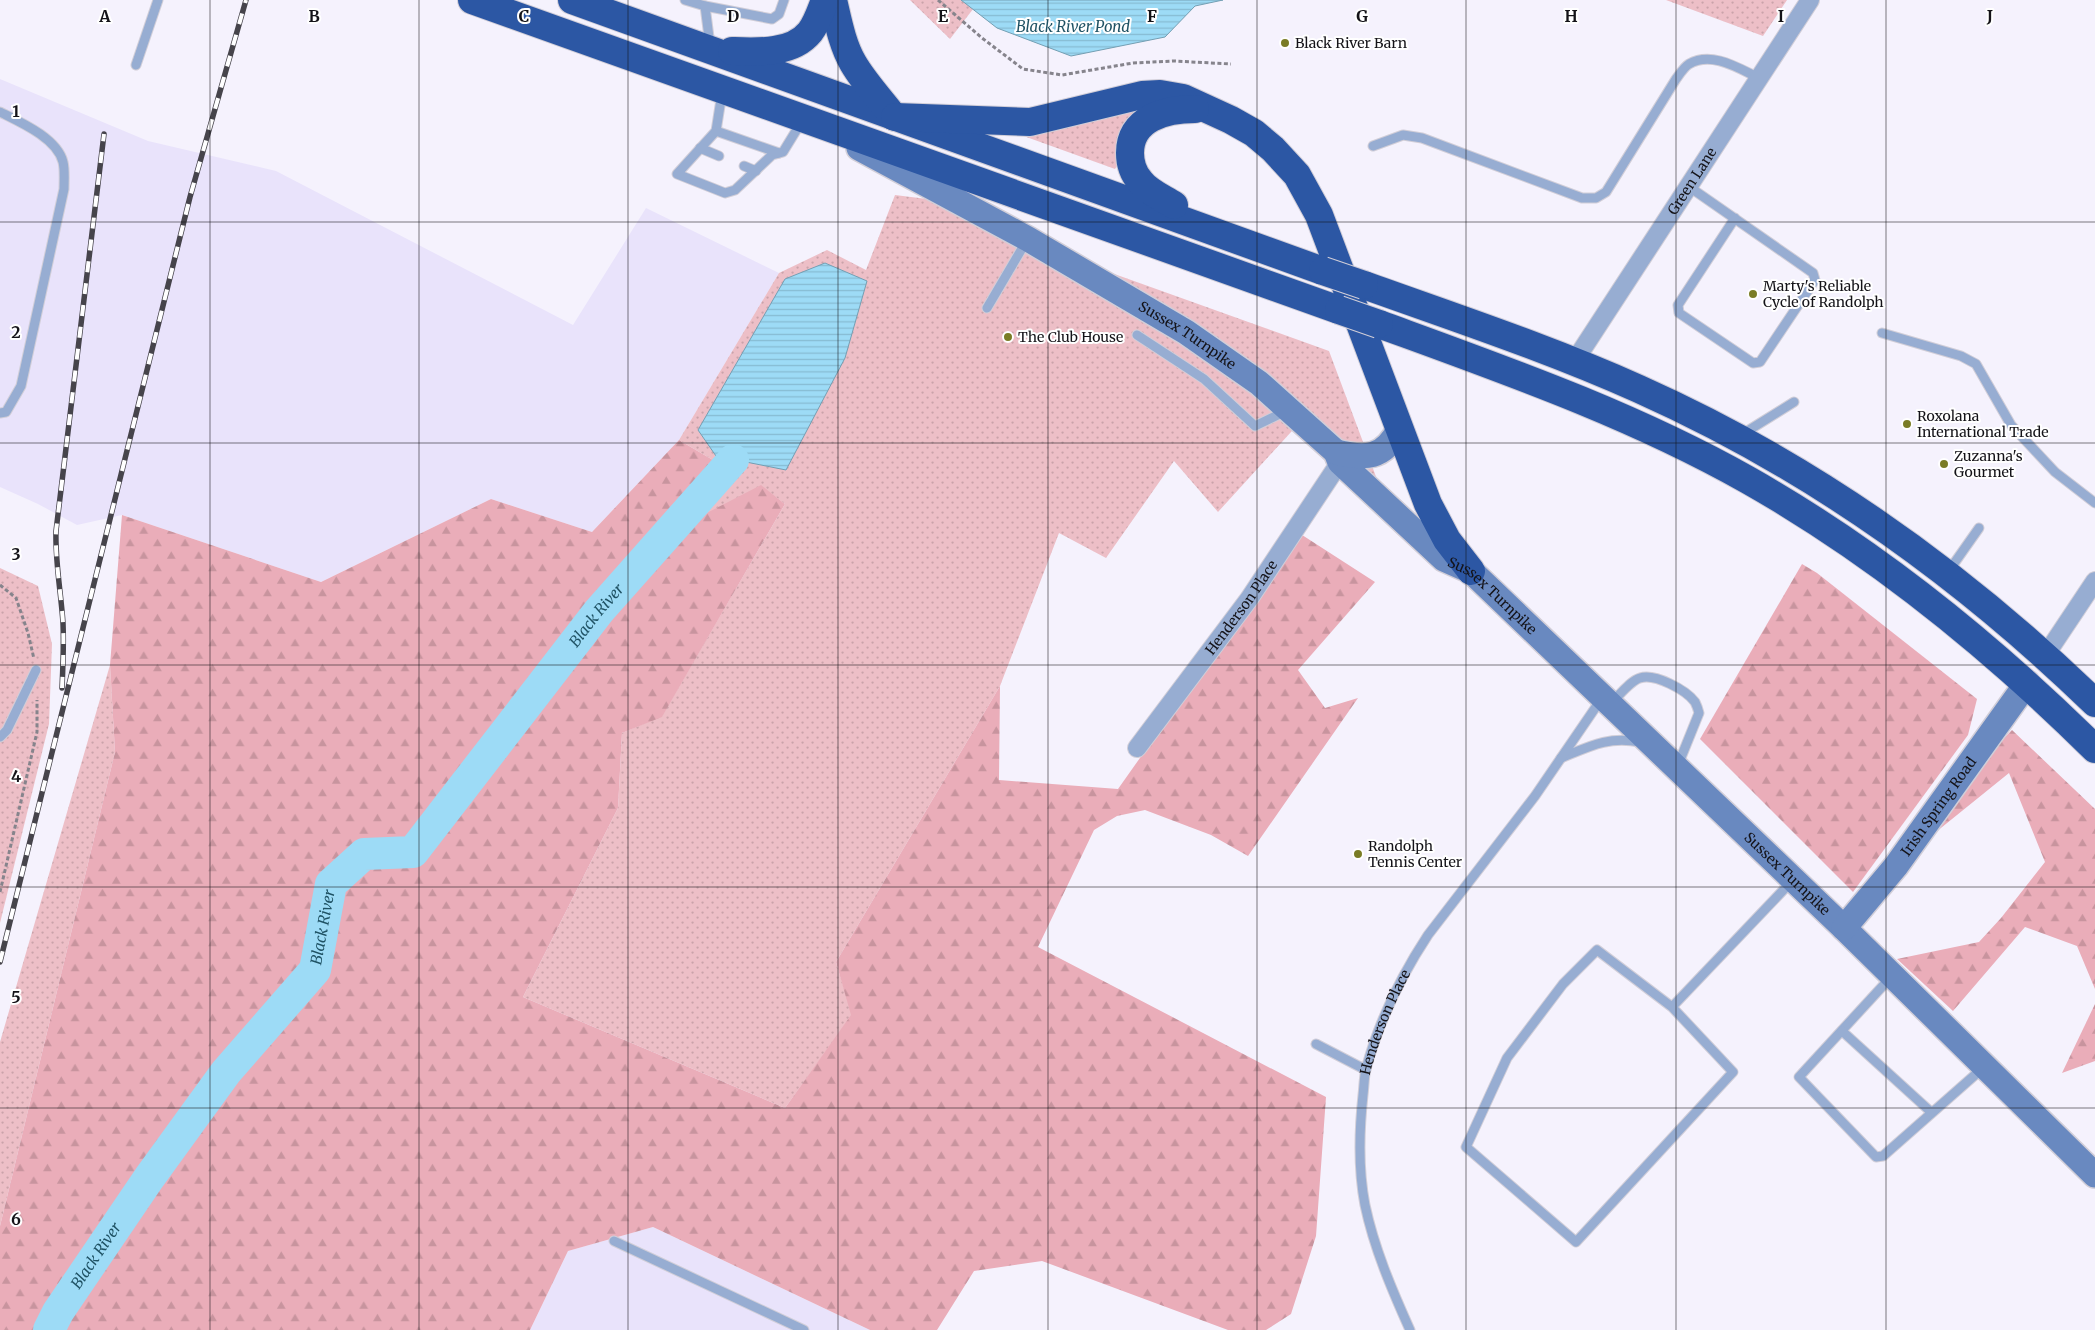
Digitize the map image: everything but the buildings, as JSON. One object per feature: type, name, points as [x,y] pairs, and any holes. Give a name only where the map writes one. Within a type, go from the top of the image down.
[{"type":"highway","points":[[472,0],[1537,381],[1660,435],[1749,480],[1824,528],[1896,578],[1967,632],[2027,683],[2095,749]]},
{"type":"highway","points":[[572,0],[1364,285],[1574,362],[1640,390],[1737,437],[1840,498],[1894,534],[1947,574],[2045,656],[2095,703]]},
{"type":"highway","points":[[711,50],[751,51],[789,47],[810,32],[825,0]]},
{"type":"highway","points":[[833,0],[845,47],[852,62],[862,78],[894,117],[1030,122],[1128,97],[1160,94],[1183,98],[1254,133],[1286,162],[1304,187],[1322,223],[1428,504],[1447,540],[1471,572]]},
{"type":"highway","points":[[1211,111],[1183,109],[1155,115],[1145,121],[1134,135],[1130,143],[1130,159],[1134,174],[1147,188],[1229,237]]},
{"type":"main road","name":"Sussex Turnpike","points":[[807,120],[1028,239],[1186,332],[1220,354],[1259,384],[1444,559],[1471,572],[1893,974],[2095,1176]]},
{"type":"main road","points":[[1338,457],[1371,456],[1393,442],[1399,430]]},
{"type":"main road","name":"Irish Spring Road","points":[[1844,928],[1896,866],[2027,683]]},
{"type":"street","name":"Green Lane","points":[[1574,362],[1810,0]]},
{"type":"street","name":"Henderson Place","points":[[1137,748],[1249,599],[1338,457]]},
{"type":"street","points":[[2045,656],[2095,581]]},
{"type":"lane","points":[[136,65],[158,0]]},
{"type":"lane","points":[[685,0],[766,20],[772,19],[779,14],[784,0]]},
{"type":"lane","points":[[705,6],[711,50]]},
{"type":"lane","points":[[1372,146],[1403,135],[1422,138],[1582,198],[1596,198],[1606,192],[1676,79],[1688,65],[1706,59],[1723,61],[1759,78]]},
{"type":"lane","points":[[722,90],[716,131],[677,174],[725,193],[735,190],[772,155],[783,152],[807,120]]},
{"type":"lane","points":[[0,112],[36,130],[53,146],[63,161],[64,189],[21,386],[6,412],[0,413]]},
{"type":"lane","points":[[716,131],[779,153]]},
{"type":"lane","points":[[700,148],[719,156]]},
{"type":"lane","points":[[744,166],[756,170]]},
{"type":"lane","points":[[1688,186],[1734,218],[1813,274],[1815,280],[1760,362],[1754,363],[1679,313],[1678,305],[1734,218]]},
{"type":"lane","points":[[987,308],[1028,239]]},
{"type":"lane","points":[[1882,333],[1961,356],[1976,364],[2011,425],[2055,472],[2095,503]]},
{"type":"lane","points":[[1138,335],[1204,379],[1255,426],[1288,410]]},
{"type":"lane","points":[[1737,437],[1794,402]]},
{"type":"lane","points":[[1947,574],[1979,528]]},
{"type":"lane","points":[[0,737],[7,730],[36,670]]},
{"type":"lane","name":"Henderson Place","points":[[1410,1330],[1373,1237],[1365,1206],[1360,1173],[1360,1116],[1366,1070],[1387,1009],[1399,981],[1428,935],[1606,700],[1638,678],[1648,676],[1659,678],[1691,698],[1697,704],[1698,713],[1677,768]]},
{"type":"lane","points":[[1561,758],[1609,740],[1627,739],[1652,744]]},
{"type":"lane","points":[[1672,1007],[1794,879]]},
{"type":"lane","points":[[1598,950],[1672,1007],[1733,1072],[1576,1242],[1466,1147],[1507,1058],[1562,984],[1598,950]]},
{"type":"lane","points":[[1893,974],[1798,1077],[1876,1157],[1883,1156],[1985,1066]]},
{"type":"lane","points":[[1842,1030],[1931,1112]]},
{"type":"lane","points":[[1316,1044],[1366,1070]]},
{"type":"lane","points":[[614,1241],[804,1330]]},
{"type":"path","points":[[938,0],[982,38],[1023,68],[1062,75],[1133,63],[1174,60],[1231,64]]},
{"type":"path","points":[[0,585],[16,598],[28,633],[36,670],[37,732],[0,892]]},
{"type":"shaded area","points":[[910,0],[980,0],[950,39]]},
{"type":"shaded area","points":[[1666,0],[1787,0],[1763,36]]},
{"type":"shaded area","points":[[0,79],[148,141],[276,171],[573,325],[646,208],[779,273],[679,440],[592,532],[491,499],[321,582],[122,515],[77,525],[38,504],[0,487]]},
{"type":"shaded area","points":[[1149,104],[1119,145],[1115,169],[1015,133]]},
{"type":"shaded area","points":[[895,195],[935,200],[1067,257],[1329,351],[1381,490],[1302,420],[1218,512],[1174,461],[1106,558],[1059,533],[1000,686],[836,962],[852,1015],[785,1108],[523,997],[618,808],[622,733],[662,716],[785,504],[761,486],[701,517],[718,463],[679,440],[779,273],[827,250],[866,270]]},
{"type":"shaded area","points":[[0,568],[38,586],[52,644],[49,724],[0,923]]},
{"type":"shaded area","points":[[110,665],[115,752],[0,1226],[0,1042]]},
{"type":"shaded area","points":[[653,1227],[870,1330],[530,1330],[568,1251]]},
{"type":"green space","points":[[679,440],[718,463],[701,516],[761,485],[785,504],[662,717],[622,733],[618,808],[523,997],[785,1108],[851,1015],[836,962],[1000,686],[999,780],[1118,789],[1299,533],[1375,582],[1298,670],[1325,708],[1358,698],[1248,856],[1211,835],[1145,810],[1117,816],[1094,830],[1038,947],[1326,1097],[1316,1236],[1291,1314],[1266,1330],[1228,1330],[1042,1261],[974,1271],[937,1330],[870,1330],[653,1227],[568,1251],[530,1330],[0,1330],[0,1226],[115,752],[110,665],[122,515],[321,582],[491,499],[592,532]]},
{"type":"green space","points":[[1802,564],[1817,573],[1977,699],[1968,735],[1853,892],[1700,739]]},
{"type":"green space","points":[[2012,730],[2095,809],[2095,989],[2077,946],[2025,927],[1953,1011],[1897,959],[1979,942],[2001,918],[2045,862],[2009,773],[1931,836],[1991,751]]},
{"type":"green space","points":[[2095,1004],[2095,1061],[2062,1073]]},
{"type":"water","name":"Black River Pond","points":[[961,0],[1223,0],[1195,6],[1165,37],[1071,56],[997,28]]},
{"type":"water","points":[[825,263],[867,281],[845,358],[786,470],[716,456],[698,430],[785,279]]},
{"type":"waterway","name":"Black River","points":[[49,1330],[58,1312],[149,1178],[226,1072],[315,970],[331,884],[364,854],[413,852],[599,611],[733,460]]},
{"type":"railway","points":[[0,962],[190,197],[246,0]]},
{"type":"railway","points":[[62,688],[63,623],[57,566],[56,531],[104,134]]},
{"type":"place","name":"Black River Barn","points":[[1285,43]]},
{"type":"place","name":"Marty's Reliable Cycle of Randolph","points":[[1753,294]]},
{"type":"place","name":"The Club House","points":[[1008,337]]},
{"type":"place","name":"Roxolana International Trade","points":[[1907,424]]},
{"type":"place","name":"Zuzanna's Gourmet","points":[[1944,464]]},
{"type":"place","name":"Randolph Tennis Center","points":[[1358,854]]}]
